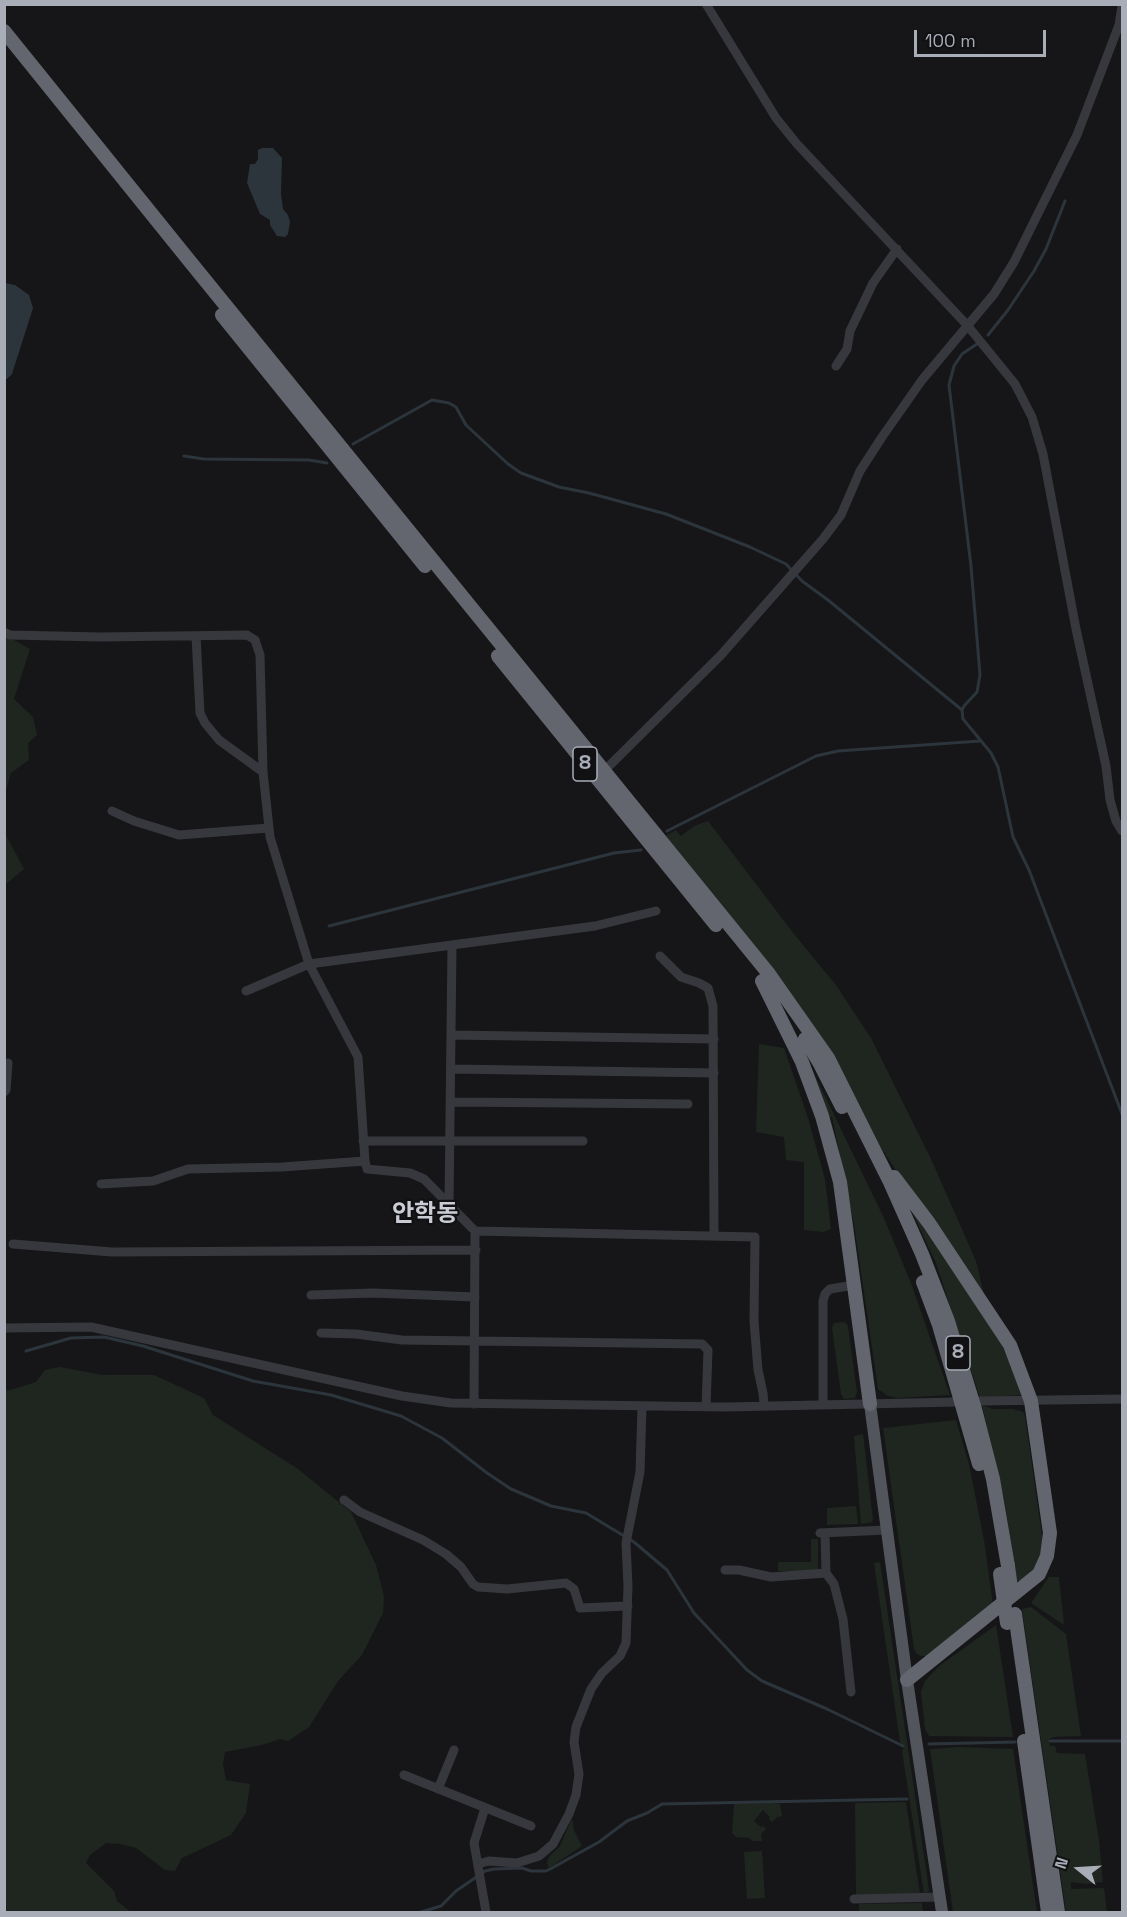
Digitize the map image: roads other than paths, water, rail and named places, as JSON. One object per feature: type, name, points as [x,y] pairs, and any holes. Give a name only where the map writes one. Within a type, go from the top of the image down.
[{"type":"highway","name":"8","points":[[4,31],[769,974],[828,1058],[922,1254],[948,1321],[975,1409],[993,1479],[1011,1618],[1058,1912]]},
{"type":"highway","name":"8","points":[[4,45],[795,1024],[819,1062],[884,1189],[916,1261],[939,1325],[979,1461],[1004,1570]]},
{"type":"highway","points":[[762,981],[802,1062],[822,1116],[840,1182],[870,1404]]},
{"type":"highway","points":[[874,1151],[928,1223],[1010,1345],[1031,1401],[1050,1533],[1047,1556],[1039,1574],[1026,1587],[907,1680]]},
{"type":"highway","name":"8","points":[[1011,1618],[1048,1912]]},
{"type":"main road","points":[[870,1404],[907,1680],[942,1912]]},
{"type":"street","points":[[706,4],[776,118],[797,144],[967,325],[1015,384],[1032,417],[1043,454],[1076,629],[1106,766],[1110,800],[1116,821],[1122,831]]},
{"type":"street","points":[[604,771],[722,655],[823,538],[841,515],[860,471],[882,437],[922,380],[994,294],[1014,262],[1077,135],[1119,25],[1122,6]]},
{"type":"street","points":[[836,366],[847,349],[850,331],[873,283],[897,249]]},
{"type":"street","points":[[4,632],[10,635],[247,635],[255,640],[260,655],[263,772],[269,828],[309,964],[358,1058],[367,1169],[410,1173],[423,1179],[475,1231],[755,1237],[754,1321],[764,1406]]},
{"type":"street","points":[[196,636],[200,713],[219,740],[263,772]]},
{"type":"street","points":[[112,811],[134,821],[179,835],[269,828]]},
{"type":"street","points":[[246,991],[309,964],[595,926],[656,911]]},
{"type":"street","points":[[449,1206],[452,1102],[452,945]]},
{"type":"street","points":[[660,956],[681,977],[708,988],[714,1006],[714,1235]]},
{"type":"street","points":[[452,1035],[714,1039]]},
{"type":"street","points":[[4,1092],[8,1063]]},
{"type":"street","points":[[452,1069],[714,1073]]},
{"type":"street","points":[[452,1102],[688,1104]]},
{"type":"street","points":[[363,1141],[583,1141]]},
{"type":"street","points":[[101,1184],[153,1181],[188,1169],[282,1167],[365,1161]]},
{"type":"street","points":[[474,1404],[475,1231]]},
{"type":"street","points":[[13,1244],[112,1252],[476,1250]]},
{"type":"street","points":[[823,1405],[823,1301],[830,1289],[854,1285]]},
{"type":"street","points":[[311,1294],[373,1293],[475,1297]]},
{"type":"street","points":[[4,1328],[92,1327],[402,1396],[451,1403],[706,1407],[957,1402]]},
{"type":"street","points":[[321,1333],[356,1334],[402,1340],[702,1344],[708,1350],[706,1407]]},
{"type":"street","points":[[980,1401],[1122,1399]]},
{"type":"street","points":[[478,1864],[489,1861],[517,1863],[539,1856],[553,1844],[576,1795],[579,1774],[574,1742],[576,1727],[591,1689],[602,1673],[620,1656],[626,1643],[627,1539],[640,1472],[642,1407]]},
{"type":"street","points":[[344,1500],[360,1512],[423,1540],[446,1554],[478,1587],[507,1589],[566,1583],[574,1589],[580,1608],[628,1606]]},
{"type":"street","points":[[851,1692],[843,1619],[834,1584],[826,1574],[822,1533],[887,1530]]},
{"type":"street","points":[[724,1570],[771,1576],[826,1574]]},
{"type":"street","points":[[438,1789],[454,1749]]},
{"type":"street","points":[[404,1775],[531,1826]]},
{"type":"street","points":[[485,1808],[474,1843],[486,1912]]},
{"type":"street","points":[[854,1899],[940,1897]]},
{"type":"waterway","points":[[988,335],[1034,271],[1046,249],[1065,201]]},
{"type":"waterway","points":[[977,344],[962,354],[954,366],[949,385],[971,566],[980,675],[977,692],[962,710],[963,719],[991,753],[998,767],[1013,837],[1029,870],[1122,1114]]},
{"type":"waterway","points":[[353,444],[432,400],[449,403],[456,407],[466,425],[521,473],[559,487],[666,514],[750,547],[786,564],[802,581],[962,710]]},
{"type":"waterway","points":[[184,456],[204,459],[309,460],[327,463]]},
{"type":"waterway","points":[[667,831],[816,756],[838,751],[980,741]]},
{"type":"waterway","points":[[329,926],[614,853],[641,850]]},
{"type":"waterway","points":[[26,1351],[71,1338],[104,1337],[143,1346],[253,1381],[331,1395],[401,1416],[442,1438],[511,1489],[551,1506],[586,1513],[634,1542],[667,1570],[694,1613],[747,1670],[762,1681],[903,1746]]},
{"type":"waterway","points":[[1050,1741],[1122,1741]]},
{"type":"waterway","points":[[929,1744],[1015,1742]]},
{"type":"waterway","points":[[421,1912],[441,1906],[456,1891],[485,1871],[522,1868],[531,1871],[546,1871],[599,1842],[627,1821],[662,1804],[907,1799]]},
{"type":"district","name":"안학동","points":[[425,1214]]}]
